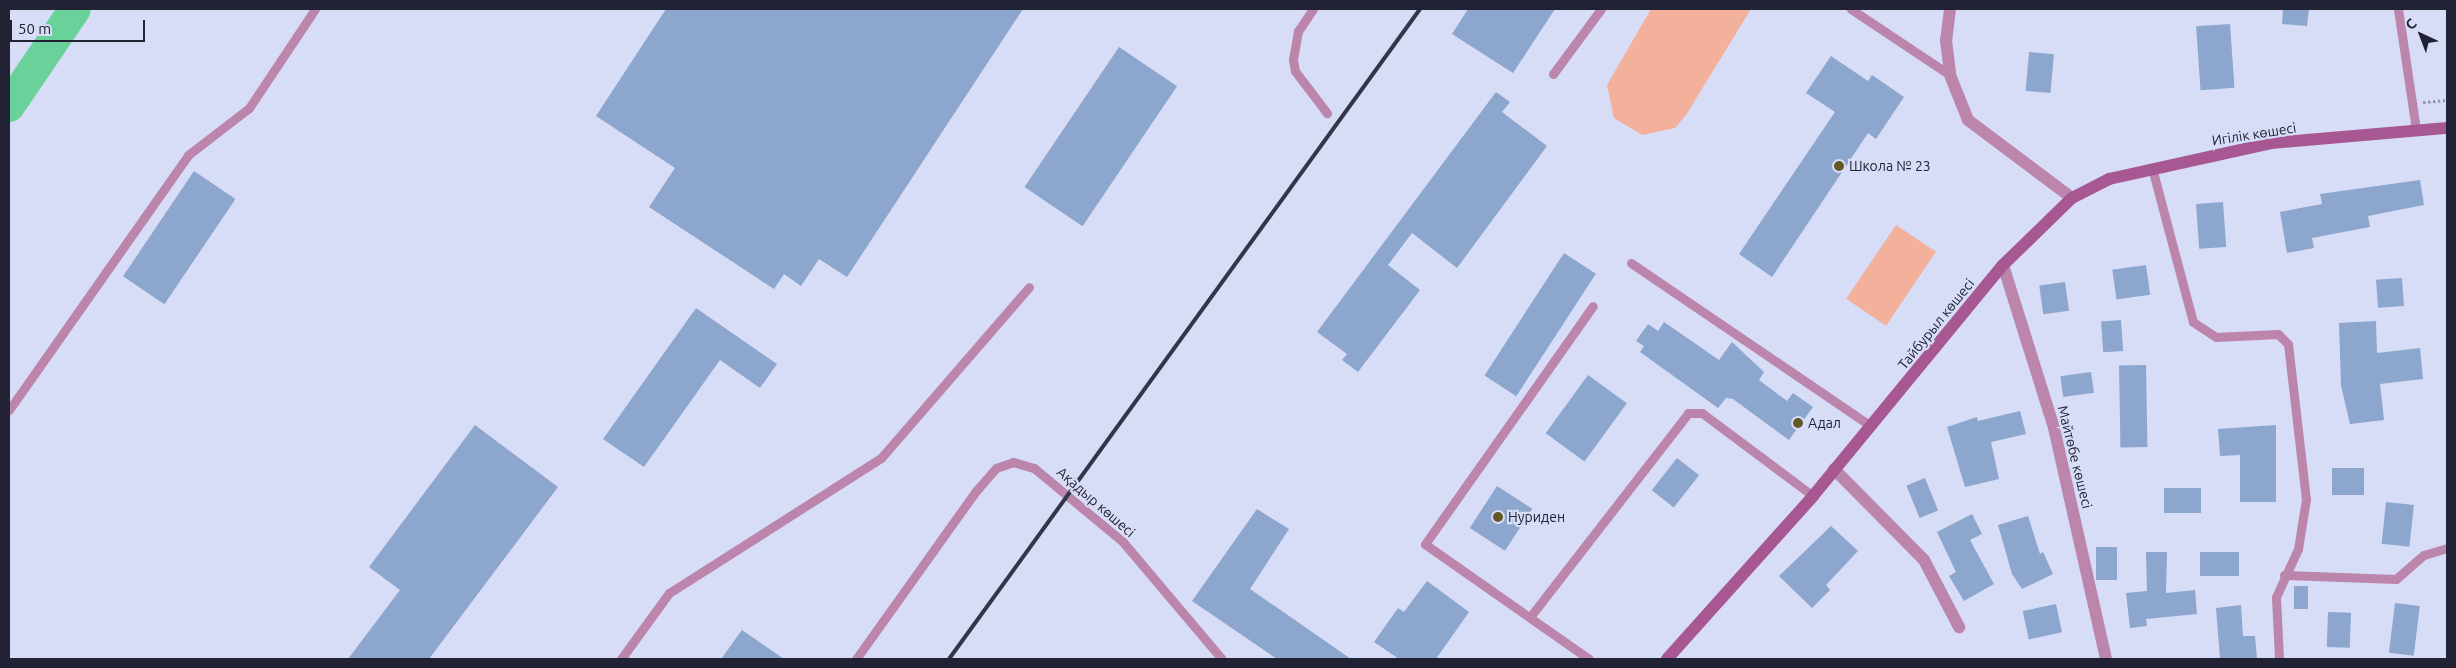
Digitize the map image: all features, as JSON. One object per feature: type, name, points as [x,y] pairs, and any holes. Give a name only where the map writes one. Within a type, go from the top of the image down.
[{"type":"main road","name":"Игілік көшесі","points":[[2072,198],[2109,179],[2271,143],[2447,128]]},
{"type":"main road","name":"Тайбурыл көшесі","points":[[1667,659],[1813,496],[2003,265],[2072,198]]},
{"type":"street","points":[[1950,9],[1946,40],[1950,75],[1968,120],[2072,198]]},
{"type":"street","name":"Майтөбе көшесі","points":[[2003,265],[2054,428],[2106,659]]},
{"type":"street","points":[[1834,469],[1924,560],[1959,627]]},
{"type":"lane","points":[[9,410],[188,156],[249,108],[315,9]]},
{"type":"lane","points":[[1313,9],[1298,31],[1293,59],[1295,72],[1327,112]]},
{"type":"lane","points":[[1553,74],[1601,9]]},
{"type":"lane","points":[[1851,9],[1950,75]]},
{"type":"lane","points":[[2398,9],[2416,130]]},
{"type":"lane","points":[[2152,168],[2193,322],[2216,337],[2278,334],[2288,344],[2302,440],[2306,499],[2298,549],[2284,575],[2276,597],[2279,659]]},
{"type":"lane","points":[[1631,263],[1871,426]]},
{"type":"lane","points":[[621,659],[669,593],[881,458],[1029,287]]},
{"type":"lane","points":[[1590,659],[1425,544],[1593,306]]},
{"type":"lane","points":[[1530,617],[1676,423],[1688,413],[1702,413],[1813,496]]},
{"type":"lane","name":"Ақадыр көшесі","points":[[856,659],[976,491],[996,468],[1013,462],[1034,468],[1123,542],[1222,659]]},
{"type":"lane","points":[[2284,575],[2396,580],[2424,555],[2447,548]]},
{"type":"path","points":[[2411,103],[2447,100]]},
{"type":"shaded area","points":[[1651,9],[1751,9],[1686,115],[1675,128],[1642,135],[1614,118],[1607,85]]},
{"type":"shaded area","points":[[1896,225],[1936,252],[1886,326],[1846,299]]},
{"type":"building","points":[[666,9],[1023,9],[847,277],[819,259],[801,286],[784,274],[774,289],[649,207],[675,168],[596,116]]},
{"type":"building","points":[[1468,9],[1555,9],[1513,73],[1452,34]]},
{"type":"building","points":[[2283,9],[2309,9],[2307,26],[2282,24]]},
{"type":"building","points":[[2230,24],[2234,88],[2201,90],[2196,26]]},
{"type":"building","points":[[1119,47],[1177,86],[1083,226],[1024,187]]},
{"type":"building","points":[[2029,52],[2054,54],[2051,93],[2026,91]]},
{"type":"building","points":[[1831,56],[1868,81],[1872,75],[1904,97],[1876,139],[1868,133],[1772,277],[1739,254],[1835,112],[1806,93]]},
{"type":"building","points":[[1496,92],[1510,102],[1502,112],[1547,146],[1457,268],[1412,233],[1388,265],[1420,290],[1358,372],[1342,360],[1347,354],[1317,332]]},
{"type":"building","points":[[194,171],[235,199],[164,304],[123,276]]},
{"type":"building","points":[[2420,180],[2424,205],[2368,216],[2370,227],[2312,238],[2314,248],[2287,253],[2280,212],[2322,204],[2320,194]]},
{"type":"building","points":[[2223,202],[2226,247],[2199,249],[2196,204]]},
{"type":"building","points":[[1564,253],[1596,274],[1516,396],[1484,375]]},
{"type":"building","points":[[2146,265],[2150,295],[2117,299],[2112,270]]},
{"type":"building","points":[[2402,278],[2404,306],[2378,308],[2376,280]]},
{"type":"building","points":[[2065,282],[2069,311],[2043,314],[2039,286]]},
{"type":"building","points":[[696,308],[777,364],[760,388],[720,360],[644,467],[603,439]]},
{"type":"building","points":[[2121,320],[2123,351],[2103,352],[2101,321]]},
{"type":"building","points":[[2376,321],[2377,353],[2420,348],[2423,379],[2380,384],[2384,420],[2350,424],[2341,386],[2339,323]]},
{"type":"building","points":[[1664,322],[1719,360],[1732,342],[1764,372],[1759,380],[1787,401],[1793,393],[1813,407],[1789,440],[1733,399],[1726,398],[1718,408],[1640,352],[1644,346],[1636,341],[1648,324],[1658,331]]},
{"type":"building","points":[[2119,365],[2146,365],[2147,447],[2120,447]]},
{"type":"building","points":[[2091,372],[2094,393],[2063,397],[2060,376]]},
{"type":"building","points":[[1588,375],[1627,403],[1585,461],[1546,433]]},
{"type":"building","points":[[2020,411],[2026,434],[1991,442],[1999,479],[1965,487],[1947,427],[1977,417],[1978,421]]},
{"type":"building","points":[[475,425],[558,487],[429,659],[348,659],[400,590],[369,567]]},
{"type":"building","points":[[2276,425],[2276,502],[2240,502],[2240,455],[2220,456],[2218,429]]},
{"type":"building","points":[[1677,458],[1699,475],[1674,508],[1652,490]]},
{"type":"building","points":[[2332,468],[2364,468],[2364,495],[2332,495]]},
{"type":"building","points":[[1925,478],[1938,510],[1920,518],[1906,485]]},
{"type":"building","points":[[1497,486],[1532,509],[1505,551],[1470,528]]},
{"type":"building","points":[[2164,488],[2201,488],[2201,513],[2164,513]]},
{"type":"building","points":[[2386,502],[2414,505],[2409,547],[2382,544]]},
{"type":"building","points":[[1257,509],[1289,529],[1250,589],[1351,659],[1277,659],[1192,601]]},
{"type":"building","points":[[1972,514],[1982,534],[1970,540],[1994,584],[1964,601],[1949,576],[1956,572],[1937,532]]},
{"type":"building","points":[[2028,516],[2040,554],[2043,552],[2053,574],[2022,589],[2012,574],[1998,525]]},
{"type":"building","points":[[1831,526],[1858,551],[1826,585],[1830,590],[1812,608],[1779,576]]},
{"type":"building","points":[[2096,547],[2117,547],[2117,580],[2096,580]]},
{"type":"building","points":[[2146,552],[2167,552],[2166,593],[2195,590],[2197,614],[2146,619],[2147,626],[2130,628],[2126,593],[2147,591]]},
{"type":"building","points":[[2200,552],[2239,552],[2239,576],[2200,576]]},
{"type":"building","points":[[1427,581],[1469,612],[1436,659],[1399,659],[1374,642],[1398,608],[1404,612]]},
{"type":"building","points":[[2294,586],[2308,586],[2308,609],[2294,609]]},
{"type":"building","points":[[2395,603],[2420,606],[2414,656],[2389,653]]},
{"type":"building","points":[[2056,604],[2062,632],[2029,639],[2023,611]]},
{"type":"building","points":[[2241,605],[2243,636],[2255,636],[2257,659],[2220,659],[2216,608]]},
{"type":"building","points":[[2328,612],[2351,613],[2350,648],[2327,647]]},
{"type":"building","points":[[742,630],[784,659],[721,659]]},
{"type":"waterway","points":[[9,106],[75,9]]},
{"type":"railway","points":[[949,659],[1420,9]]},
{"type":"place","name":"Школа № 23","points":[[1839,166]]},
{"type":"place","name":"Адал","points":[[1798,423]]},
{"type":"place","name":"Нуриден","points":[[1498,517]]}]
